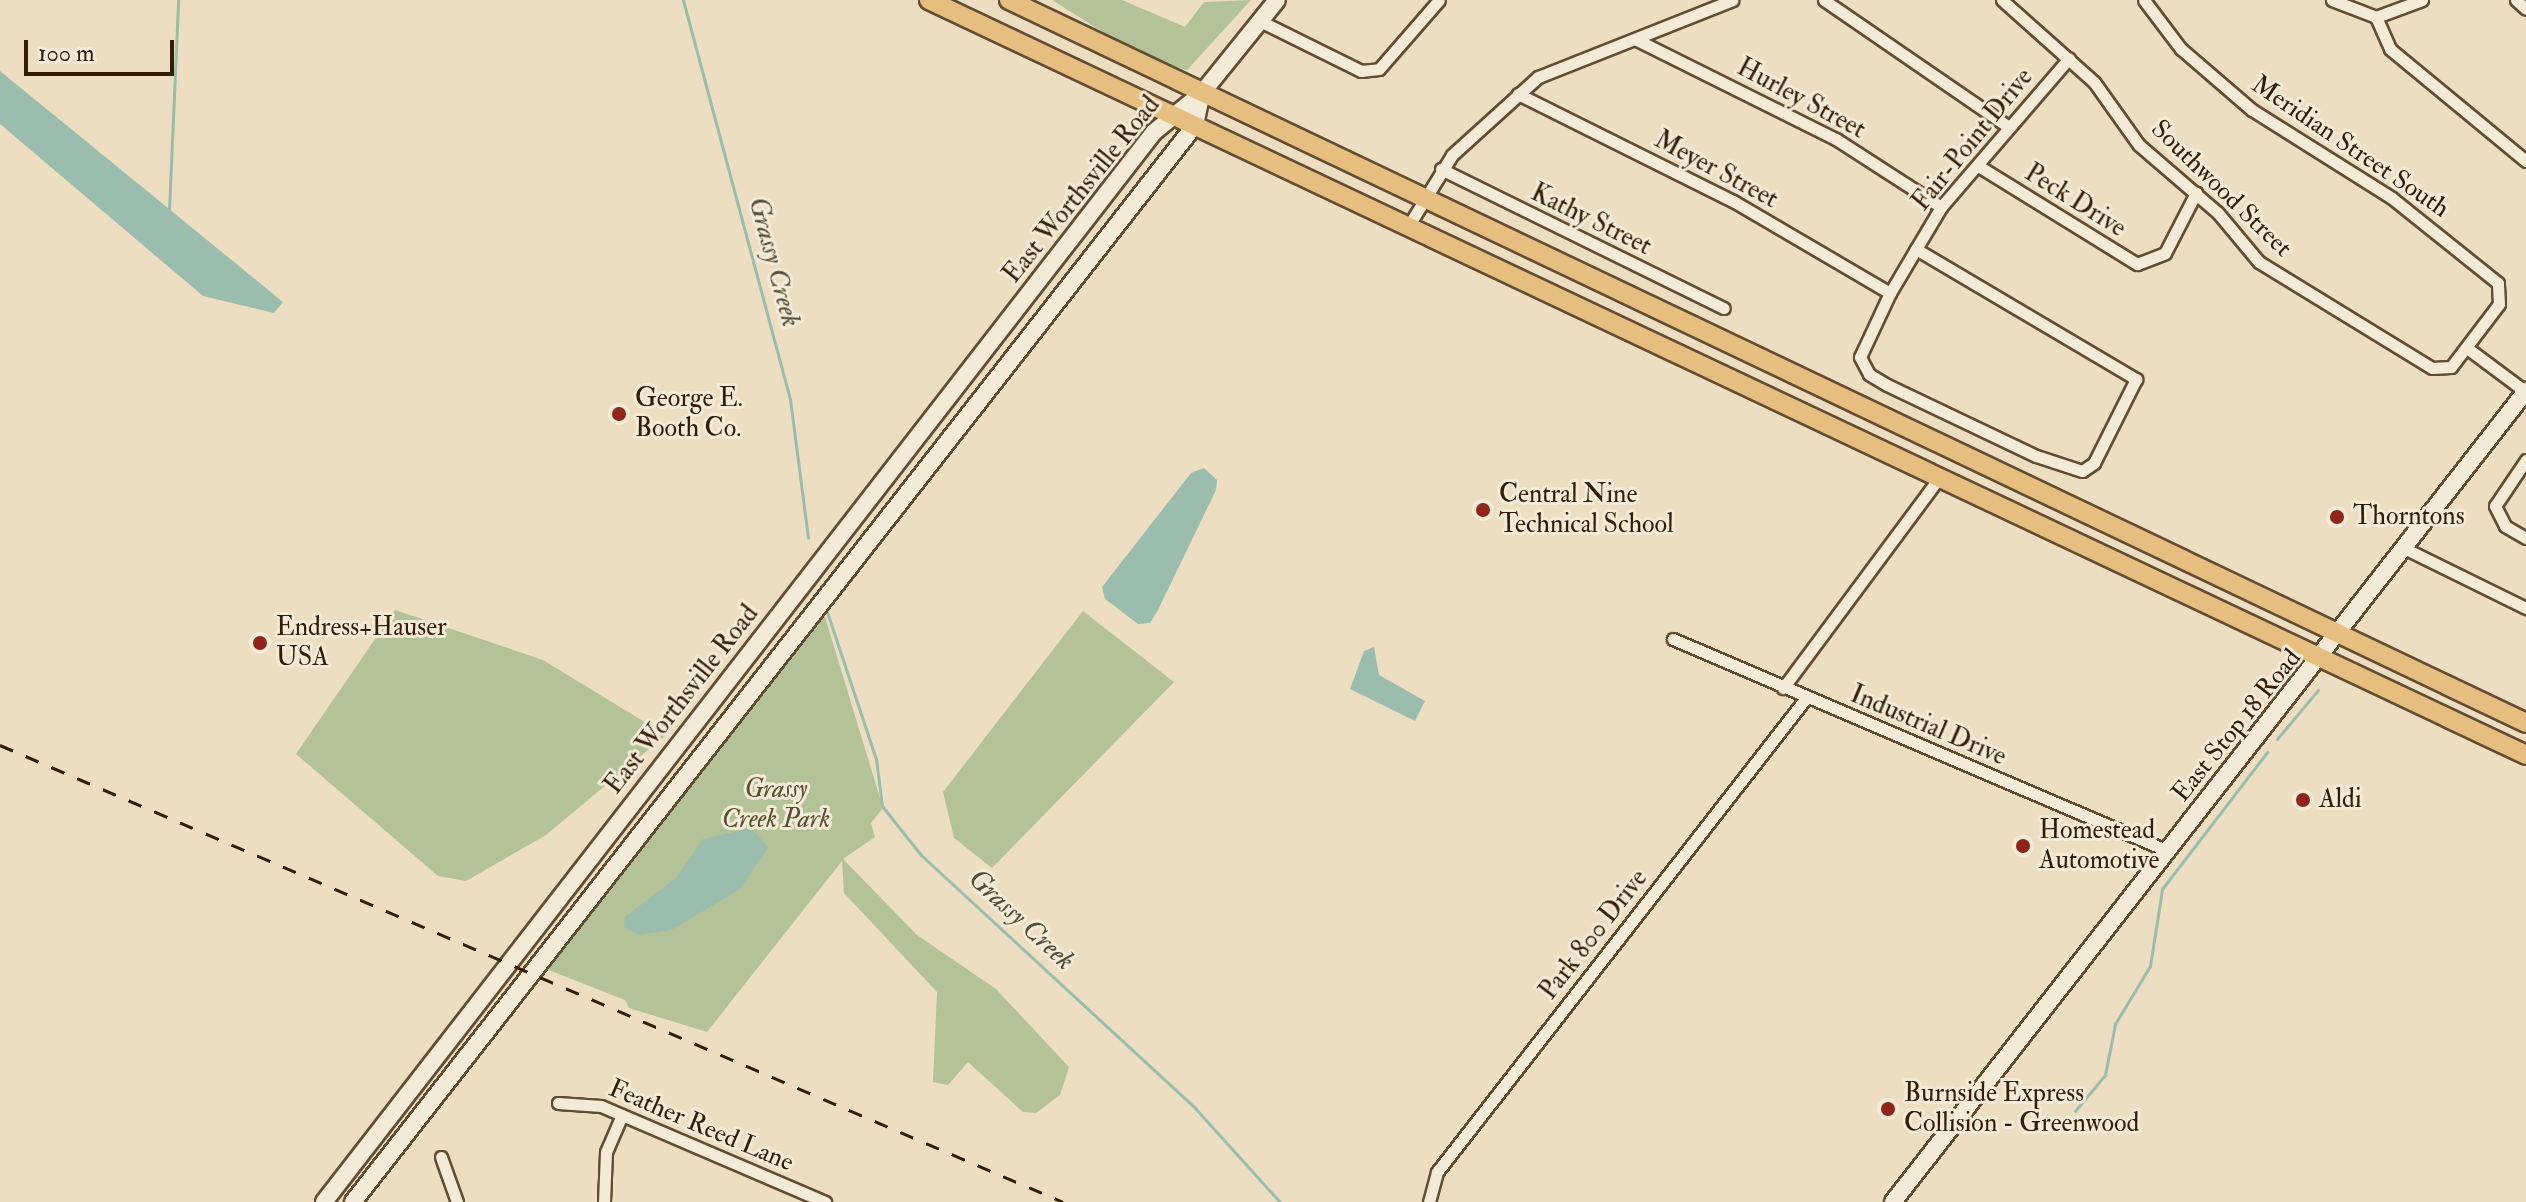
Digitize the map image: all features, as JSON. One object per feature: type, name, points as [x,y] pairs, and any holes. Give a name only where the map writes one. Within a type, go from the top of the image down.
[{"type":"main road","points":[[929,0],[2526,755]]},
{"type":"main road","points":[[1009,0],[2526,723]]},
{"type":"main road","points":[[1202,93],[1277,0]]},
{"type":"main road","name":"East Worthsville Road","points":[[324,1202],[1170,113],[1202,93]]},
{"type":"main road","name":"East Worthsville Road","points":[[353,1202],[1195,125],[1202,93]]},
{"type":"main road","name":"East Stop 18 Road","points":[[1893,1202],[2342,633],[2526,392]]},
{"type":"street","points":[[1258,20],[1361,71],[1379,69],[1439,0]]},
{"type":"street","points":[[1409,225],[1441,169],[1518,94],[1561,66],[1732,0]]},
{"type":"street","points":[[1824,0],[2009,127]]},
{"type":"street","name":"Southwood Street","points":[[2002,0],[2069,58],[2139,145],[2196,193],[2275,273],[2443,370],[2467,348]]},
{"type":"street","name":"Meridian Street South","points":[[2144,0],[2181,49],[2252,110],[2392,198],[2501,292],[2467,348]]},
{"type":"street","points":[[2332,0],[2376,17],[2422,0]]},
{"type":"street","points":[[2516,0],[2526,9]]},
{"type":"street","points":[[2376,17],[2390,49],[2526,161]]},
{"type":"street","name":"Hurley Street","points":[[1635,39],[1836,139],[1941,207]]},
{"type":"street","name":"Fair-Point Drive","points":[[1890,293],[1941,207],[1980,167],[2009,127],[2069,58]]},
{"type":"street","name":"Meyer Street","points":[[1518,94],[1733,201],[1890,293]]},
{"type":"street","name":"Peck Drive","points":[[1980,167],[2126,258],[2150,262],[2165,253],[2196,193]]},
{"type":"street","name":"Kathy Street","points":[[1441,169],[1724,308]]},
{"type":"street","points":[[1890,293],[1860,357],[1869,374],[2065,468],[2082,471],[2094,463],[2136,379],[1916,249]]},
{"type":"street","points":[[2467,348],[2526,392]]},
{"type":"street","points":[[2526,460],[2496,500],[2496,513],[2526,538]]},
{"type":"street","points":[[1783,688],[1939,478]]},
{"type":"street","points":[[2406,549],[2526,608]]},
{"type":"street","name":"Industrial Drive","points":[[1673,639],[2168,851]]},
{"type":"street","name":"Park 800 Drive","points":[[1429,1202],[1437,1172],[1806,698]]},
{"type":"street","name":"Feather Reed Lane","points":[[558,1103],[622,1115],[825,1202]]},
{"type":"street","points":[[604,1202],[605,1159],[622,1115]]},
{"type":"street","points":[[441,1157],[457,1202]]},
{"type":"green space","points":[[1052,0],[1122,0],[1185,27],[1204,2],[1251,0],[1187,70],[1141,56]]},
{"type":"green space","name":"Grassy Creek Park","points":[[822,607],[883,808],[871,823],[875,837],[843,859],[917,935],[996,989],[1069,1067],[1060,1095],[1036,1113],[1023,1112],[968,1062],[948,1085],[933,1082],[937,992],[844,893],[842,861],[707,1032],[629,1008],[625,1000],[541,967]]},
{"type":"green space","points":[[395,610],[543,660],[666,735],[546,835],[466,881],[438,876],[296,754]]},
{"type":"green space","points":[[1083,611],[1174,682],[992,868],[954,838],[943,792]]},
{"type":"shaded area","points":[[0,71],[283,302],[274,313],[203,296],[0,124]]},
{"type":"shaded area","points":[[1204,468],[1217,480],[1216,490],[1158,610],[1150,623],[1138,624],[1105,599],[1102,587],[1191,473]]},
{"type":"shaded area","points":[[1374,647],[1379,675],[1425,701],[1415,721],[1350,689],[1364,651]]},
{"type":"shaded area","points":[[751,828],[768,847],[739,890],[671,930],[638,935],[624,927],[625,917],[676,878],[703,839]]},
{"type":"waterway","points":[[169,210],[178,0]]},
{"type":"waterway","name":"Grassy Creek","points":[[683,0],[790,399],[808,538]]},
{"type":"waterway","name":"Grassy Creek","points":[[827,612],[876,759],[882,806],[921,855],[1195,1108],[1280,1202]]},
{"type":"waterway","points":[[2277,739],[2318,690]]},
{"type":"waterway","points":[[2075,1111],[2105,1075],[2115,1024],[2150,966],[2162,889],[2267,752]]},
{"type":"railway","points":[[0,745],[1063,1202]]},
{"type":"place","name":"George E. Booth Co.","points":[[619,414]]},
{"type":"place","name":"Central Nine Technical School","points":[[1483,510]]},
{"type":"place","name":"Thorntons","points":[[2337,517]]},
{"type":"place","name":"Endress+Hauser USA","points":[[260,643]]},
{"type":"place","name":"Aldi","points":[[2303,800]]},
{"type":"place","name":"Homestead Automotive","points":[[2023,846]]},
{"type":"place","name":"Burnside Express Collision - Greenwood","points":[[1888,1109]]}]
